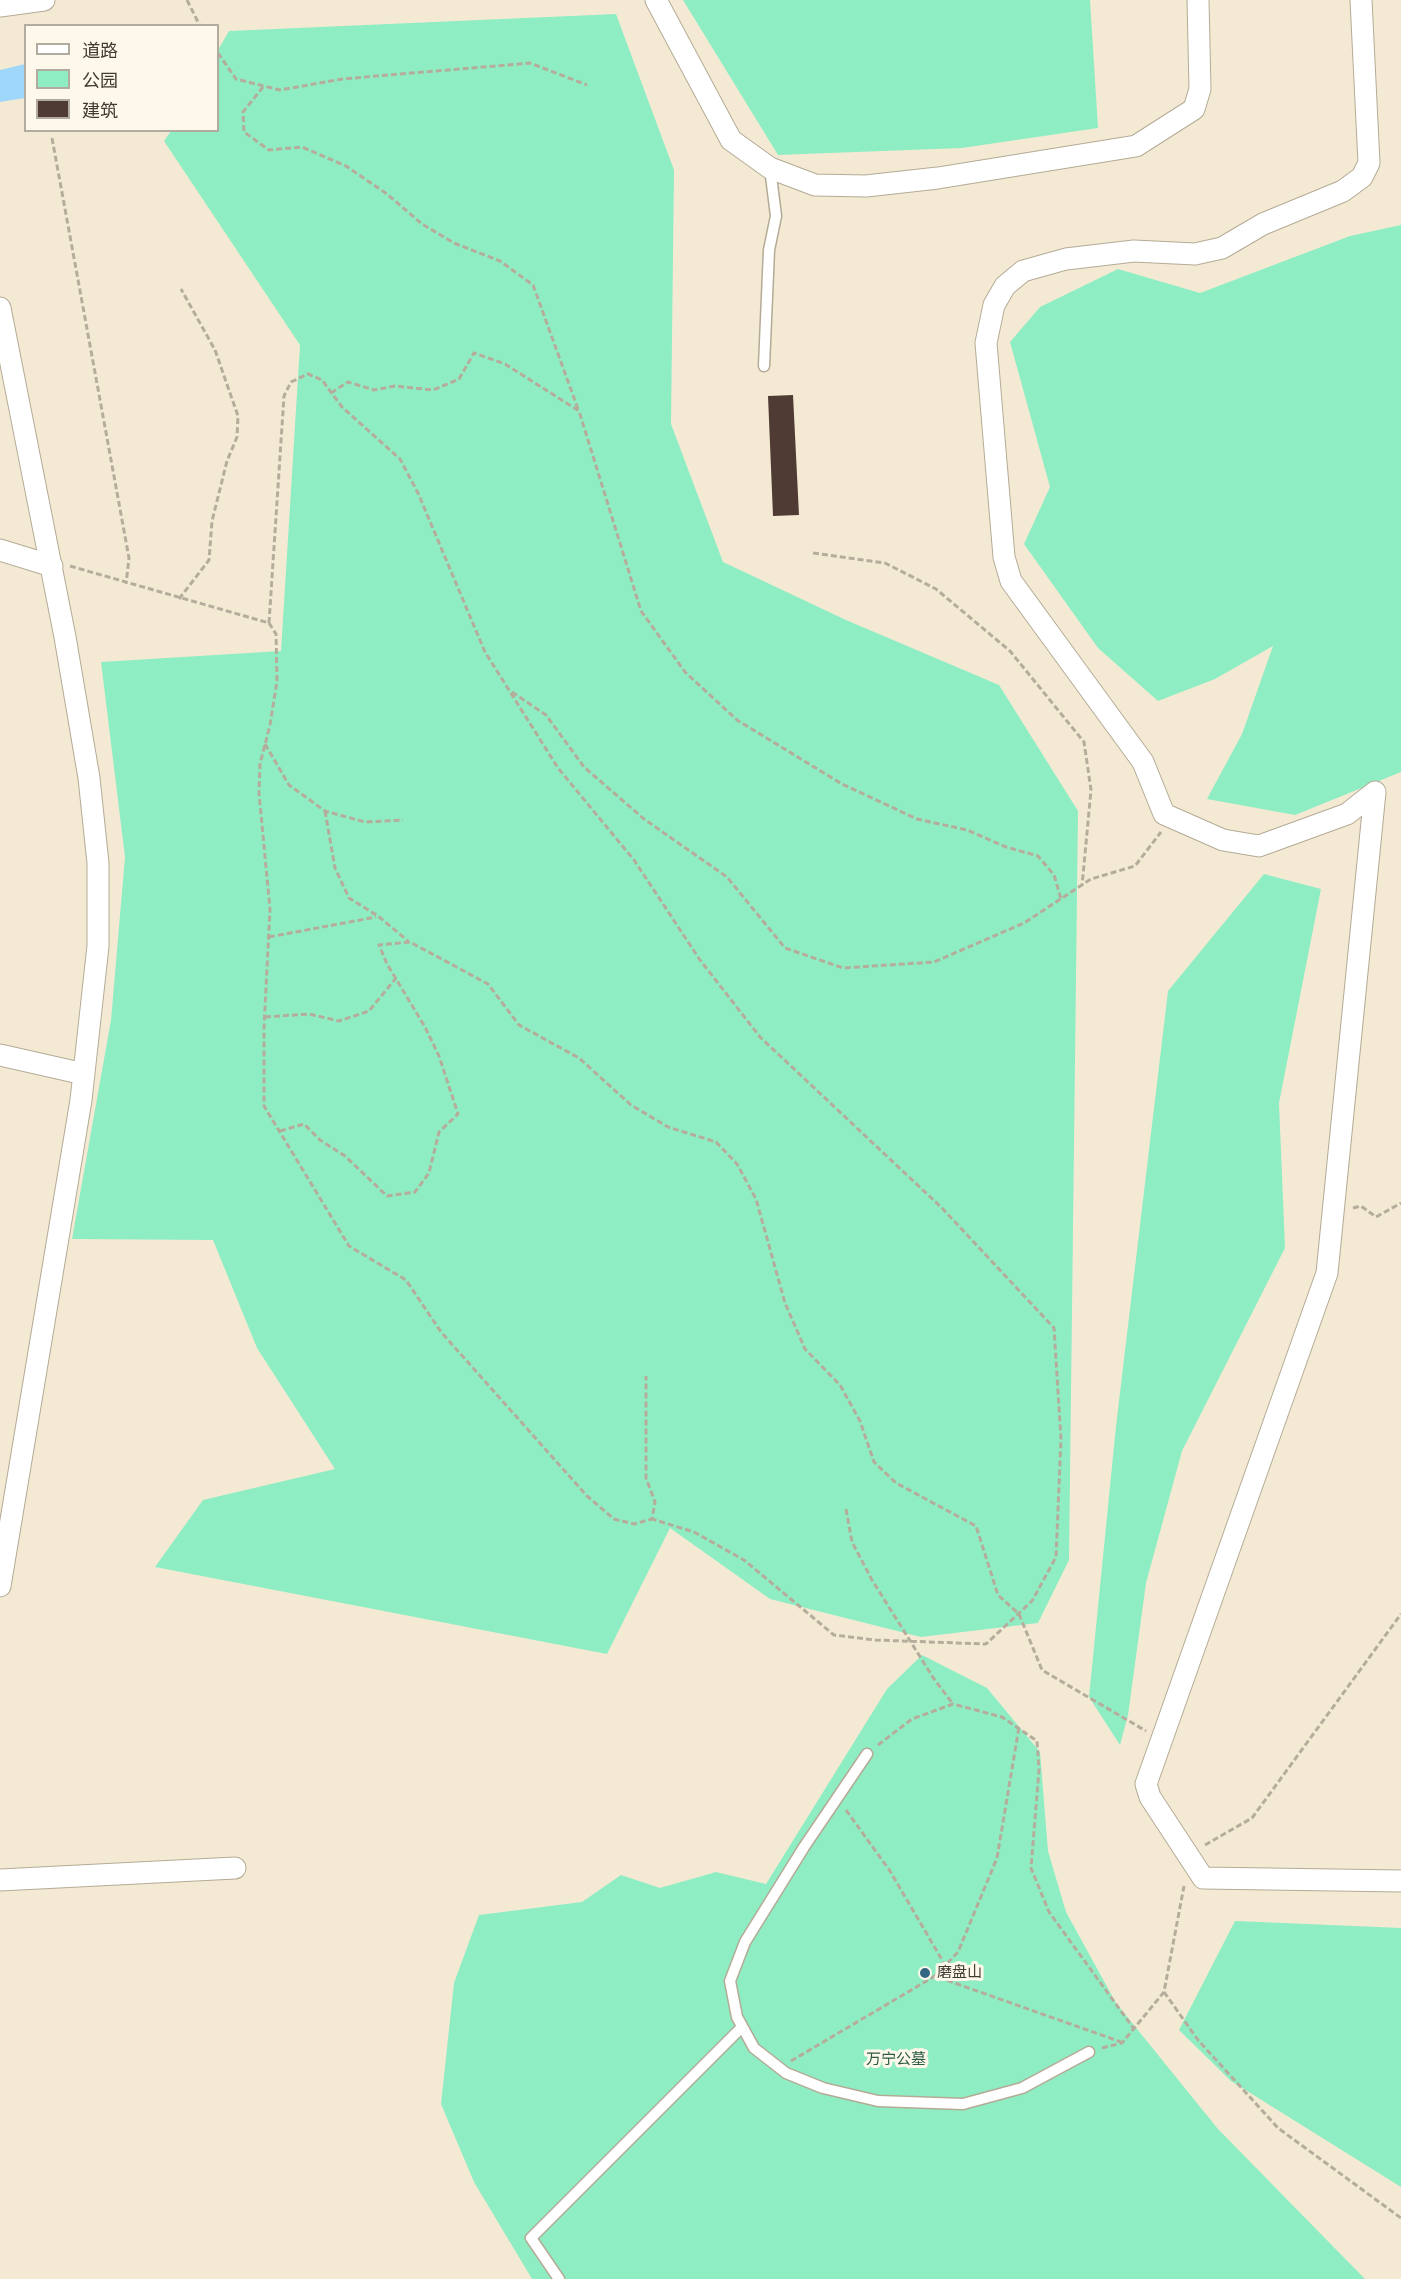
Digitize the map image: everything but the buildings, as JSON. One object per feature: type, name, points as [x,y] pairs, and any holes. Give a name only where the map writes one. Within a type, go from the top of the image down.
[{"type":"street","points":[[0,6],[44,0]]},
{"type":"street","points":[[656,0],[731,140],[770,168],[815,185],[866,186],[938,178],[1136,146],[1194,109],[1200,89],[1198,0]]},
{"type":"street","points":[[1361,0],[1369,163],[1362,177],[1343,191],[1263,224],[1222,248],[1195,254],[1134,251],[1066,259],[1023,271],[1005,286],[994,305],[986,354],[1004,557],[1011,581],[1143,762],[1164,814],[1223,840],[1259,846],[1347,814],[1375,792],[1327,1273],[1146,1784],[1150,1797],[1203,1878],[1401,1881]]},
{"type":"street","points":[[0,308],[52,566],[89,778],[98,864],[98,946],[84,1074],[0,1586]]},
{"type":"street","points":[[0,550],[52,566]]},
{"type":"street","points":[[0,1055],[84,1074]]},
{"type":"street","points":[[0,1880],[235,1868]]},
{"type":"lane","points":[[764,366],[769,250],[776,216],[770,168]]},
{"type":"lane","points":[[867,1754],[745,1942],[730,1981],[736,2017],[754,2048],[786,2073],[823,2088],[878,2101],[963,2104],[1022,2088],[1089,2052]]},
{"type":"lane","points":[[559,2279],[531,2238],[742,2027]]},
{"type":"path","points":[[187,0],[199,24]]},
{"type":"path","points":[[219,54],[236,79],[280,90],[342,79],[530,63],[587,86]]},
{"type":"path","points":[[263,87],[243,112],[244,132],[270,150],[302,147],[346,166],[387,194],[422,224],[454,243],[500,261],[532,285],[579,411],[641,611],[685,672],[737,720],[842,784],[917,819],[967,830],[1006,847],[1038,856],[1054,875],[1061,899]]},
{"type":"path","points":[[52,138],[129,558],[126,584]]},
{"type":"path","points":[[179,599],[209,560],[212,520],[227,461],[237,437],[238,416],[215,350],[181,289]]},
{"type":"path","points":[[332,393],[348,382],[374,390],[395,386],[433,390],[459,379],[474,353],[505,364],[579,411]]},
{"type":"path","points":[[308,374],[322,380],[342,407],[400,459],[418,493],[485,651],[558,768],[634,860],[700,960],[760,1037],[942,1208],[1054,1328],[1061,1439],[1056,1557],[1032,1601],[986,1644],[834,1635],[744,1560],[694,1532],[652,1519],[634,1524],[615,1519],[587,1496],[441,1332],[406,1280],[349,1246],[264,1106],[270,909],[259,793],[260,764],[276,681],[276,634],[269,623],[284,396],[291,382],[308,374]]},
{"type":"path","points":[[813,553],[885,563],[936,589],[1010,651],[1084,742],[1091,790],[1082,886]]},
{"type":"path","points":[[52,566],[74,566],[126,584],[269,623]]},
{"type":"path","points":[[510,691],[546,715],[584,767],[644,819],[727,877],[785,948],[843,968],[934,963],[1024,923],[1091,879],[1136,866],[1172,818]]},
{"type":"path","points":[[265,744],[289,785],[325,811],[365,822],[403,820]]},
{"type":"path","points":[[325,811],[335,868],[349,898],[378,916],[410,942],[488,984],[519,1025],[579,1058],[631,1105],[668,1127],[716,1142],[737,1164],[756,1199],[785,1303],[805,1349],[840,1385],[860,1421],[874,1462],[896,1483],[976,1526],[998,1595],[1019,1614],[1042,1670],[1161,1739]]},
{"type":"path","points":[[269,937],[378,916]]},
{"type":"path","points":[[280,1131],[304,1124],[320,1140],[345,1156],[387,1196],[415,1192],[429,1173],[439,1132],[458,1114],[434,1046],[379,945],[410,942]]},
{"type":"path","points":[[265,1017],[309,1014],[339,1021],[369,1011],[396,978]]},
{"type":"path","points":[[1334,1213],[1360,1206],[1376,1217],[1401,1203]]},
{"type":"path","points":[[646,1376],[646,1478],[655,1502],[652,1519]]},
{"type":"path","points":[[846,1509],[852,1542],[933,1679],[953,1704]]},
{"type":"path","points":[[1089,2052],[1122,2043],[1164,1992],[1182,1905],[1187,1855],[1252,1818],[1401,1614]]},
{"type":"path","points":[[867,1754],[912,1719],[953,1704],[984,1710],[1019,1727],[1037,1741],[1039,1770],[1031,1868],[1049,1912],[1134,2029]]},
{"type":"path","points":[[779,2068],[935,1976],[958,1952],[998,1858],[1019,1727]]},
{"type":"path","points":[[837,1798],[890,1871],[945,1965]]},
{"type":"path","points":[[935,1976],[1122,2043]]},
{"type":"path","points":[[1164,1992],[1198,2040],[1278,2128],[1401,2218]]},
{"type":"green space","points":[[683,0],[1090,0],[1098,128],[962,148],[778,155]]},
{"type":"green space","points":[[616,14],[674,170],[671,424],[723,562],[846,620],[999,685],[1078,811],[1069,1560],[1038,1623],[921,1637],[770,1599],[670,1528],[607,1654],[155,1567],[203,1500],[335,1469],[257,1348],[213,1240],[72,1239],[111,1020],[125,857],[101,662],[281,651],[300,345],[164,141],[170,132],[219,132],[219,48],[229,31]]},
{"type":"green space","points":[[1401,225],[1401,772],[1295,815],[1207,799],[1242,734],[1273,646],[1215,679],[1158,701],[1098,648],[1024,544],[1050,487],[1010,342],[1040,307],[1118,269],[1200,293],[1350,236]]},
{"type":"green space","points":[[1264,874],[1321,889],[1279,1103],[1285,1248],[1182,1451],[1146,1583],[1128,1715],[1120,1745],[1089,1697],[1116,1426],[1168,991]]},
{"type":"green space","name":"万宁公墓","points":[[922,1655],[987,1688],[1040,1752],[1048,1851],[1066,1912],[1116,2003],[1218,2129],[1365,2279],[532,2279],[474,2182],[441,2104],[454,1983],[479,1915],[582,1902],[621,1875],[660,1888],[716,1872],[766,1884],[887,1689]]},
{"type":"green space","points":[[1235,1921],[1401,1928],[1401,2187],[1231,2081],[1179,2030]]},
{"type":"water","points":[[24,64],[24,98],[0,102],[0,70]]},
{"type":"place","name":"磨盘山","points":[[925,1973]]}]
